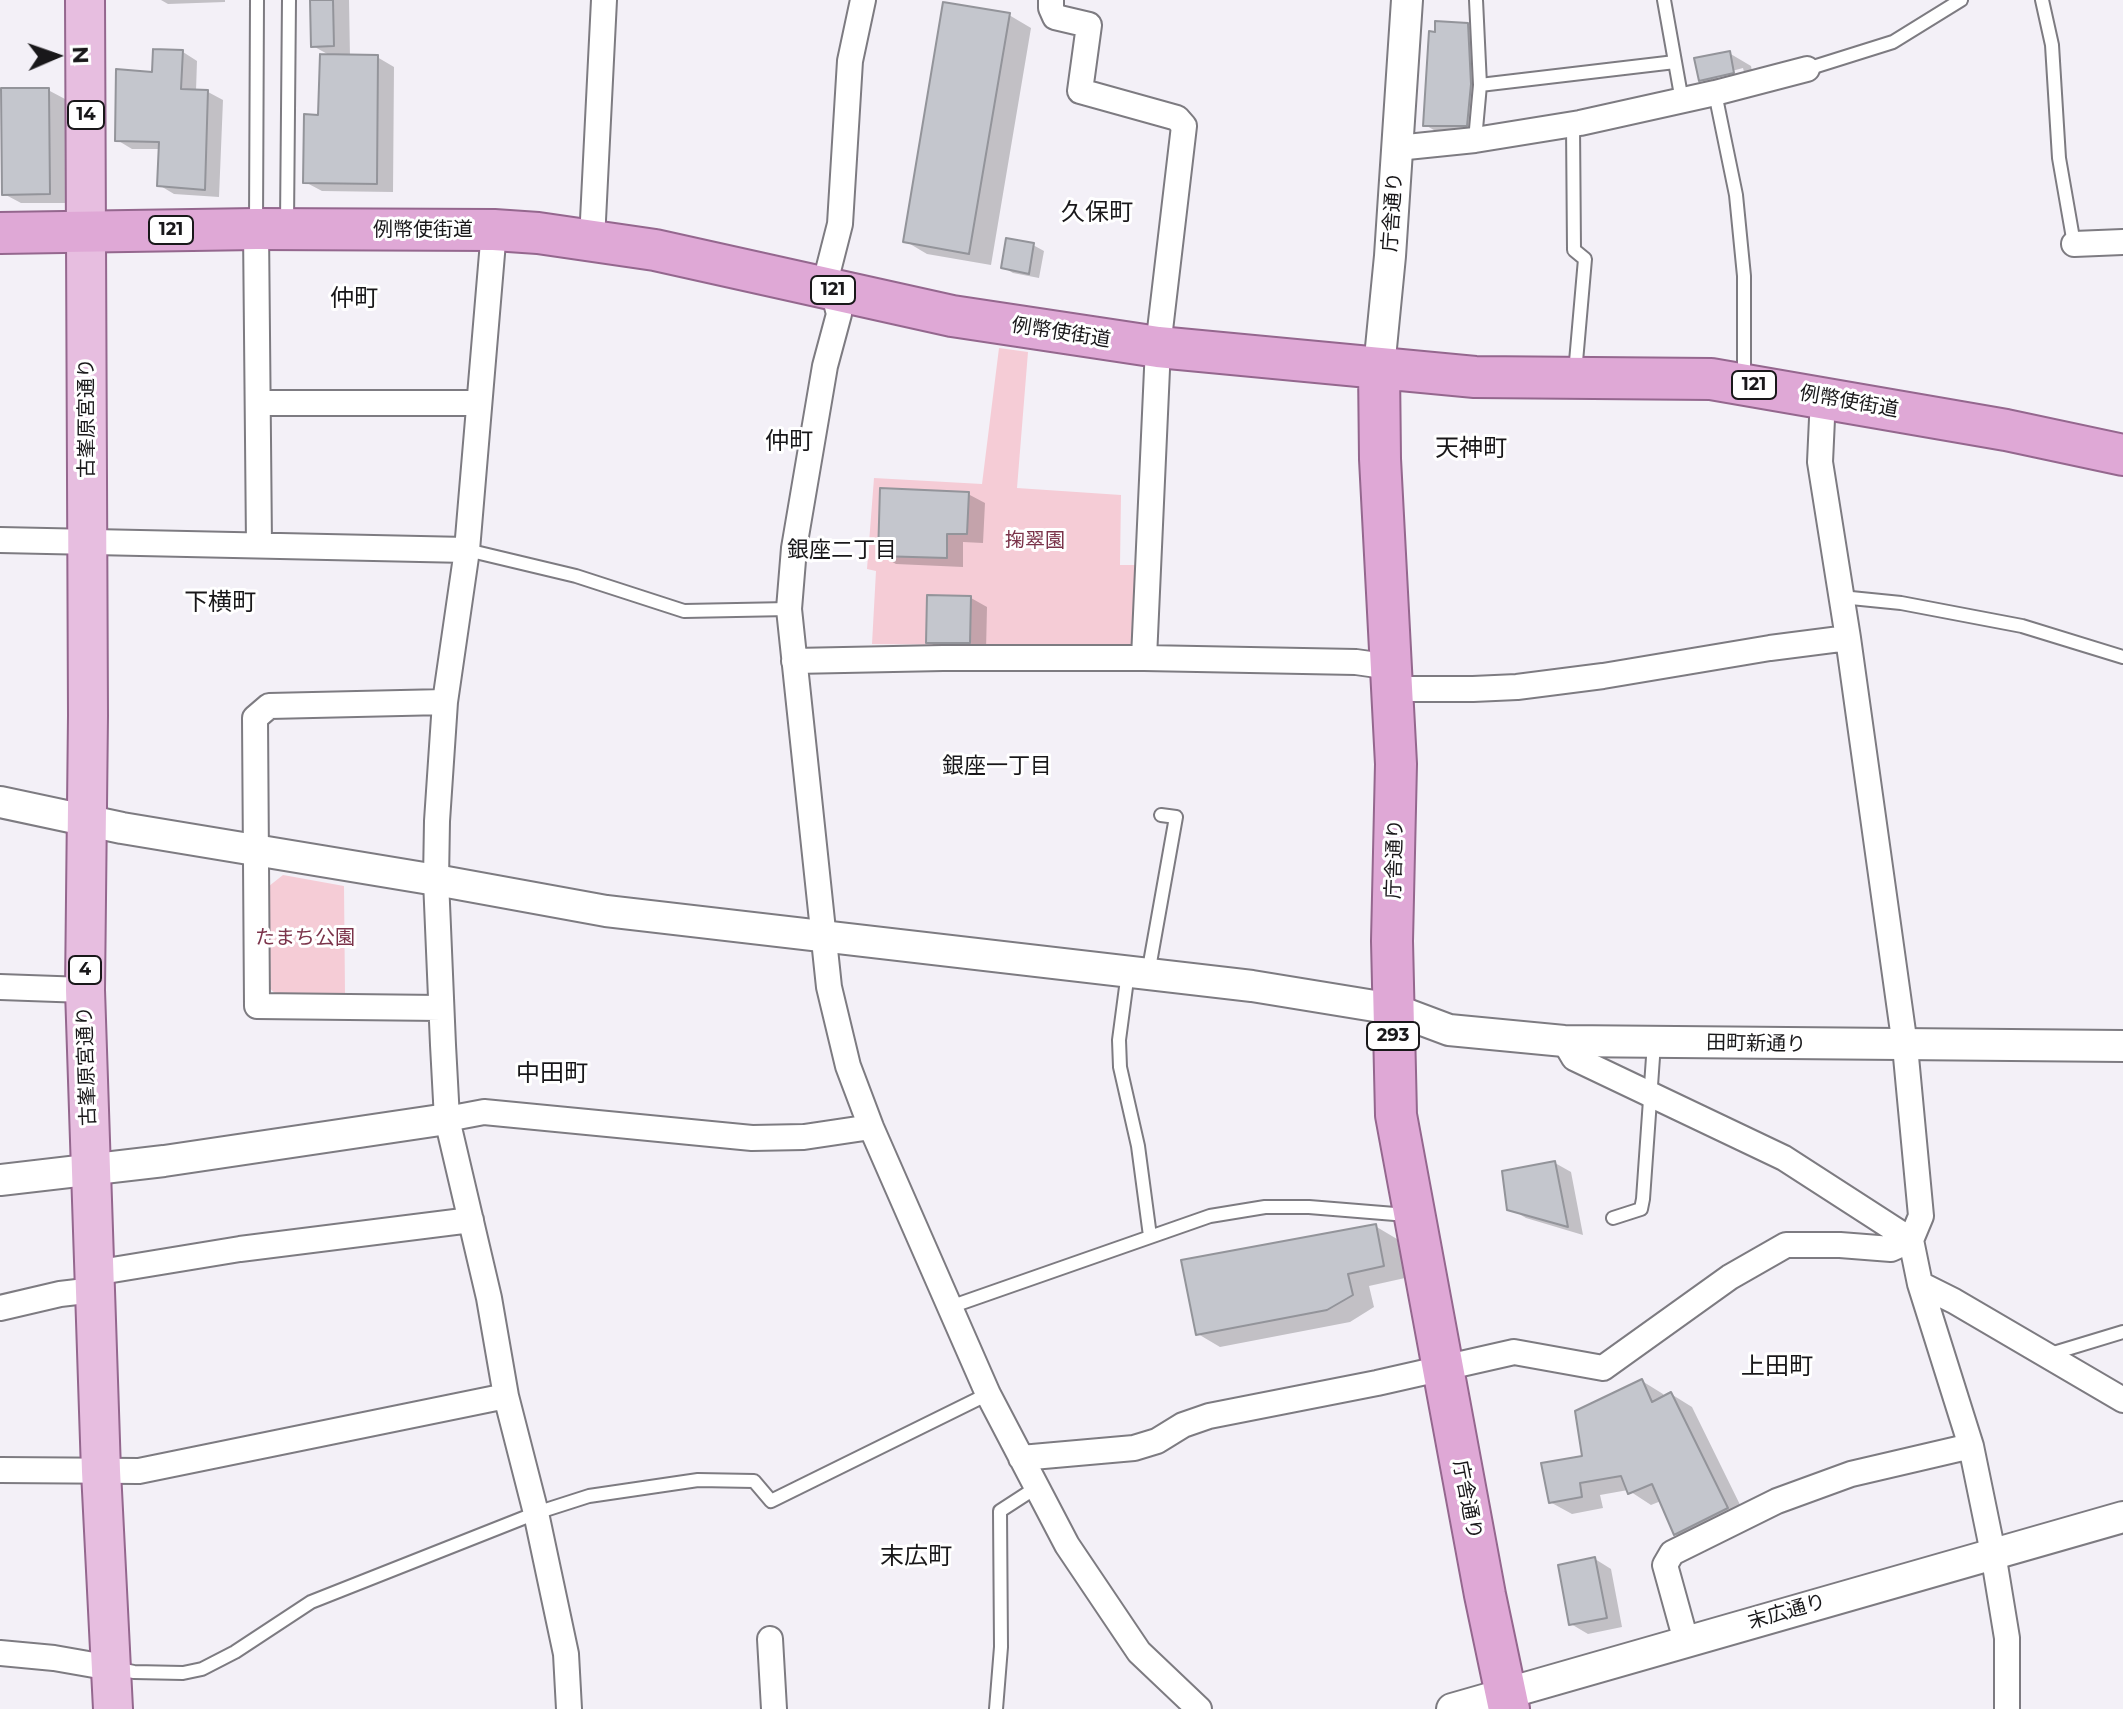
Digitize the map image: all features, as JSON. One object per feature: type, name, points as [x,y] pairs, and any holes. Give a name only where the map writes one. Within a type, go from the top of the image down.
[{"type":"highway","name":"例幣使街道","points":[[0,233],[87,230],[494,230],[592,240],[699,259],[952,316],[1158,347],[1475,377],[1575,380],[1679,377],[1744,384],[2020,432],[2123,455]]},
{"type":"highway","name":"庁舎通り","points":[[1379,368],[1380,459],[1396,764],[1393,1009],[1396,1115],[1485,1595],[1508,1701]]},
{"type":"main road","name":"14","points":[[85,0],[87,230]]},
{"type":"main road","name":"古峯原宮通り","points":[[87,230],[85,990],[101,1471],[113,1709]]},
{"type":"street","points":[[592,240],[604,0]]},
{"type":"street","points":[[863,0],[850,61],[840,224],[828,271],[839,314],[825,366],[794,548],[789,609],[829,987],[848,1066],[871,1127],[988,1394],[1067,1545],[1139,1652],[1199,1709]]},
{"type":"street","points":[[1051,0],[1055,17],[1089,25],[1080,91],[1177,118],[1184,126],[1158,347],[1144,658]]},
{"type":"street","name":"庁舎通り","points":[[1379,368],[1390,256],[1407,0]]},
{"type":"street","points":[[1397,148],[1573,125],[1807,69]]},
{"type":"street","points":[[259,545],[258,403],[271,230]]},
{"type":"street","points":[[494,230],[467,550],[445,702],[436,880],[441,1008],[447,1119],[471,1220],[506,1396],[536,1513],[566,1654],[569,1709]]},
{"type":"street","points":[[2074,244],[2123,242]]},
{"type":"street","points":[[1823,397],[1820,462],[1905,1046],[1921,1216],[1911,1240],[1920,1284],[1971,1446],[1993,1553],[2007,1638],[2007,1709]]},
{"type":"street","points":[[258,403],[478,403]]},
{"type":"street","points":[[0,540],[467,550]]},
{"type":"street","points":[[794,661],[1144,658],[1356,662],[1377,665],[1405,689],[1517,687],[1848,638]]},
{"type":"street","points":[[441,1008],[257,1006],[255,718],[269,706],[445,702]]},
{"type":"street","name":"田町新通り","points":[[0,802],[87,821],[606,911],[1252,986],[1393,1009],[1449,1030],[1564,1041],[2123,1046]]},
{"type":"street","points":[[0,987],[85,990]]},
{"type":"street","points":[[1564,1041],[1574,1058],[1784,1158],[1911,1240]]},
{"type":"street","points":[[0,1180],[164,1161],[484,1112],[752,1138],[804,1137],[871,1127]]},
{"type":"street","points":[[0,1308],[60,1294],[94,1281],[240,1249],[471,1220]]},
{"type":"street","points":[[1021,1458],[1134,1448],[1157,1441],[1183,1425],[1209,1416],[1514,1352],[1603,1368],[1730,1277],[1786,1245],[1891,1249],[1911,1240]]},
{"type":"street","points":[[1920,1284],[2123,1400]]},
{"type":"street","points":[[0,1470],[139,1471],[506,1396]]},
{"type":"street","points":[[1686,1641],[1665,1565],[1672,1553],[1777,1501],[1851,1474],[1971,1446]]},
{"type":"street","name":"末広通り","points":[[1452,1709],[1508,1701],[1686,1641],[2123,1517]]},
{"type":"street","points":[[770,1639],[774,1709]]},
{"type":"street","points":[[0,1653],[111,1668]]},
{"type":"lane","points":[[257,0],[271,230]]},
{"type":"lane","points":[[271,230],[289,0]]},
{"type":"lane","points":[[1475,140],[1480,85],[1476,0]]},
{"type":"lane","points":[[1664,0],[1682,101]]},
{"type":"lane","points":[[1807,69],[1893,42],[1961,0]]},
{"type":"lane","points":[[2042,0],[2052,45],[2059,158],[2074,244]]},
{"type":"lane","points":[[1480,85],[1675,62]]},
{"type":"lane","points":[[1715,93],[1736,195],[1744,276],[1744,384]]},
{"type":"lane","points":[[1573,125],[1574,250],[1585,259],[1575,380]]},
{"type":"lane","points":[[467,550],[576,576],[684,611],[789,609]]},
{"type":"lane","points":[[1841,597],[1901,603],[2022,626],[2123,657]]},
{"type":"lane","points":[[1150,1236],[1138,1146],[1120,1067],[1119,1040],[1176,817],[1161,815]]},
{"type":"lane","points":[[1613,1218],[1641,1209],[1654,1043]]},
{"type":"lane","points":[[950,1307],[1210,1216],[1265,1207],[1414,1215]]},
{"type":"lane","points":[[2047,1355],[2123,1332]]},
{"type":"lane","points":[[111,1668],[183,1673],[202,1669],[235,1652],[311,1602],[536,1513],[589,1496],[698,1480],[754,1481],[771,1501],[988,1394]]},
{"type":"lane","points":[[996,1709],[1001,1647],[1000,1511],[1037,1487]]},
{"type":"green space","name":"掬翠園","points":[[999,348],[1028,352],[1017,488],[1121,495],[1120,565],[1139,565],[1135,647],[872,644],[876,571],[867,569],[874,478],[982,484]]},
{"type":"green space","name":"たまち公園","points":[[283,875],[344,886],[345,994],[278,996],[266,985],[264,890]]},
{"type":"building","points":[[310,0],[333,0],[334,46],[311,47]]},
{"type":"building","points":[[943,2],[1010,13],[969,254],[903,242]]},
{"type":"building","points":[[1435,21],[1468,23],[1471,84],[1467,126],[1423,126],[1429,31],[1435,32]]},
{"type":"building","points":[[153,49],[183,50],[181,89],[208,90],[205,190],[157,186],[159,142],[115,141],[116,69],[152,72]]},
{"type":"building","points":[[1730,51],[1734,73],[1699,81],[1694,58]]},
{"type":"building","points":[[320,54],[378,55],[377,184],[303,183],[304,114],[318,115]]},
{"type":"building","points":[[1,88],[49,88],[50,194],[2,195]]},
{"type":"building","points":[[1006,238],[1034,243],[1029,274],[1001,268]]},
{"type":"building","points":[[880,488],[969,492],[967,534],[947,534],[947,558],[878,556]]},
{"type":"building","points":[[927,595],[971,596],[970,643],[926,643]]},
{"type":"building","points":[[1555,1161],[1568,1227],[1507,1210],[1502,1171]]},
{"type":"building","points":[[1376,1224],[1384,1266],[1348,1274],[1353,1295],[1327,1310],[1196,1335],[1181,1260]]},
{"type":"building","points":[[1642,1379],[1652,1402],[1671,1392],[1728,1508],[1674,1535],[1652,1484],[1628,1494],[1621,1476],[1580,1483],[1582,1497],[1549,1503],[1541,1463],[1582,1456],[1575,1411]]},
{"type":"building","points":[[1595,1557],[1607,1618],[1569,1625],[1558,1565]]},
{"type":"district","name":"久保町","points":[[1097,213]]},
{"type":"district","name":"仲町","points":[[354,299]]},
{"type":"district","name":"仲町","points":[[789,442]]},
{"type":"district","name":"天神町","points":[[1471,449]]},
{"type":"district","name":"銀座二丁目","points":[[842,551]]},
{"type":"district","name":"下横町","points":[[220,603]]},
{"type":"district","name":"銀座一丁目","points":[[997,767]]},
{"type":"district","name":"中田町","points":[[552,1074]]},
{"type":"district","name":"上田町","points":[[1777,1367]]},
{"type":"district","name":"末広町","points":[[916,1557]]}]
